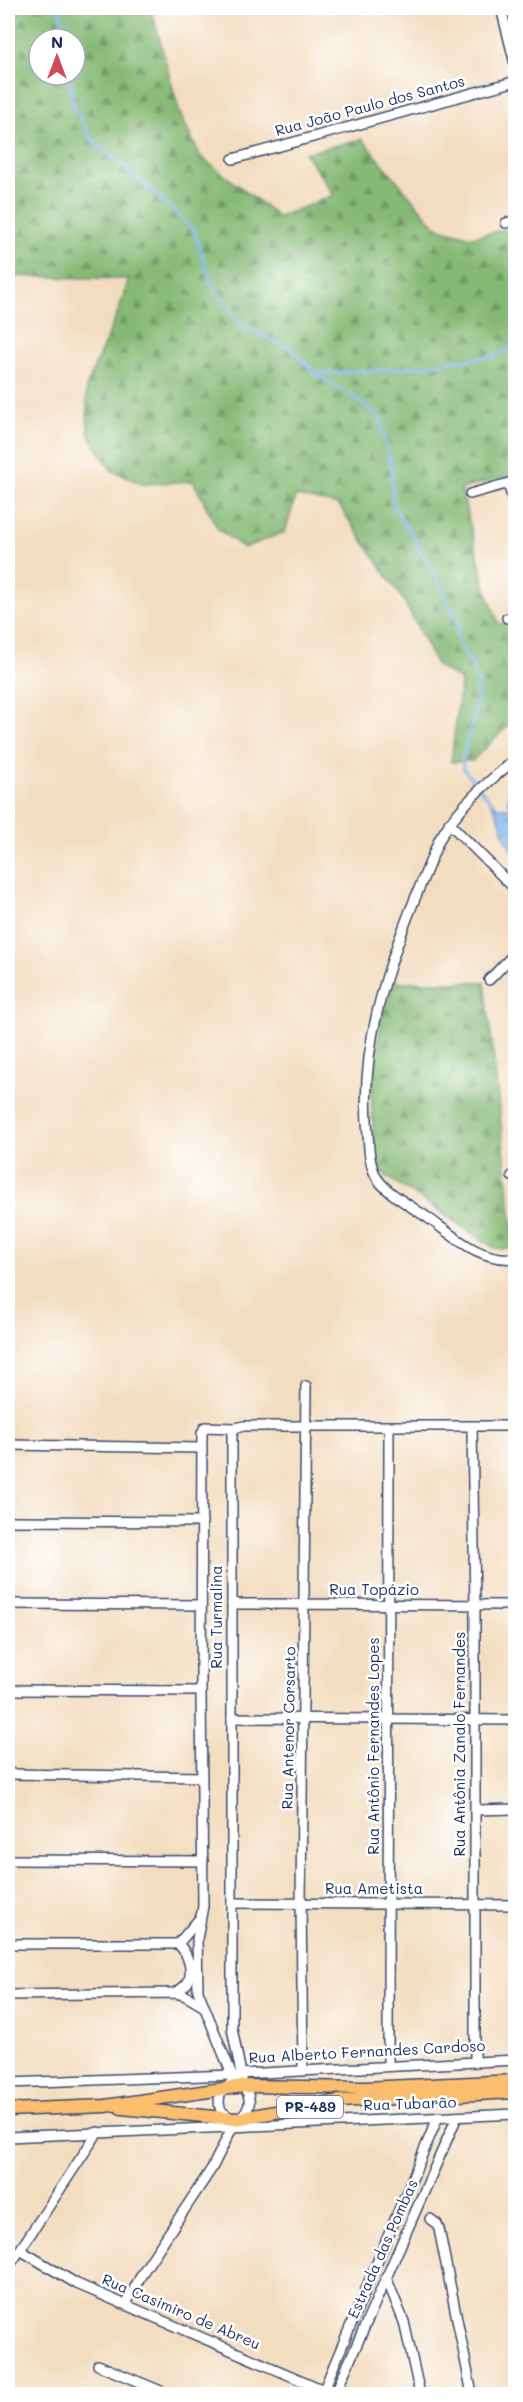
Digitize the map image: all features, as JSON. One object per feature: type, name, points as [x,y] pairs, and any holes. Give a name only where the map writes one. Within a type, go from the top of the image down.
[{"type":"main road","name":"PR-489","points":[[8,2110],[105,2106],[234,2080],[364,2088],[516,2081]]},
{"type":"main road","name":"PR-489","points":[[105,2106],[234,2123],[339,2101],[516,2092]]},
{"type":"street","points":[[501,8],[516,68]]},
{"type":"street","name":"Rua João Paulo dos Santos","points":[[233,159],[516,81]]},
{"type":"street","points":[[470,494],[512,482],[516,512]]},
{"type":"street","points":[[516,759],[481,788],[449,823],[429,863],[374,1017],[365,1092],[370,1161],[381,1183],[466,1245],[490,1257],[516,1258]]},
{"type":"street","points":[[449,823],[516,890]]},
{"type":"street","points":[[489,980],[516,952]]},
{"type":"street","name":"Rua Antenor Corsarto","points":[[303,2070],[301,1903],[306,1386]]},
{"type":"street","points":[[126,2304],[143,2272],[212,2168],[234,2123],[246,2113],[250,2104],[249,2096],[234,2080],[198,1991],[197,1940],[201,1916],[203,1861],[202,1433],[205,1427],[244,1426],[516,1426]]},
{"type":"street","name":"Rua Antônia Zanalo Fernandes","points":[[472,1426],[475,1605],[475,2062]]},
{"type":"street","name":"Rua Antônio Fernandes Lopes","points":[[388,2065],[389,1427]]},
{"type":"street","name":"Rua Turmalina","points":[[234,2080],[232,2028],[232,1435],[235,1428]]},
{"type":"street","points":[[8,1445],[201,1448]]},
{"type":"street","points":[[8,1521],[202,1522]]},
{"type":"street","points":[[8,1604],[201,1605]]},
{"type":"street","name":"Rua Topázio","points":[[232,1604],[516,1605]]},
{"type":"street","points":[[8,1690],[201,1691]]},
{"type":"street","points":[[232,1718],[516,1720]]},
{"type":"street","points":[[8,1774],[202,1777]]},
{"type":"street","points":[[475,1810],[516,1809]]},
{"type":"street","points":[[8,1860],[203,1861]]},
{"type":"street","name":"Rua Ametista","points":[[232,1903],[516,1905]]},
{"type":"street","points":[[178,1944],[201,1916]]},
{"type":"street","points":[[8,1944],[178,1944],[184,1950],[190,1969],[188,1982],[176,1993]]},
{"type":"street","points":[[8,1995],[176,1993],[204,2006]]},
{"type":"street","name":"Rua Alberto Fernandes Cardoso","points":[[8,2083],[234,2080],[303,2070],[516,2060]]},
{"type":"street","points":[[234,2080],[220,2094],[220,2110],[234,2123]]},
{"type":"street","name":"Rua Tubarão","points":[[8,2137],[234,2123],[516,2114]]},
{"type":"street","points":[[323,2392],[438,2117]]},
{"type":"street","name":"Estrada das Pombas","points":[[334,2394],[386,2277],[424,2214],[457,2117]]},
{"type":"street","points":[[8,2268],[98,2132]]},
{"type":"street","points":[[424,2214],[439,2229],[472,2394]]},
{"type":"street","name":"Rua Casimiro de Abreu","points":[[20,2250],[77,2284],[323,2392],[334,2394]]},
{"type":"street","points":[[386,2277],[404,2322],[420,2394]]},
{"type":"street","points":[[98,2365],[168,2394]]},
{"type":"green space","points":[[8,8],[151,8],[180,114],[201,157],[279,217],[334,195],[305,153],[362,139],[436,227],[472,237],[515,227],[515,474],[461,489],[487,593],[499,624],[515,621],[515,719],[472,761],[451,762],[461,680],[437,666],[404,601],[339,505],[296,496],[285,532],[244,548],[218,529],[193,481],[142,484],[111,470],[88,433],[86,387],[118,312],[129,279],[8,276],[8,187],[12,169],[8,149]]},
{"type":"green space","points":[[395,982],[485,982],[515,1247],[501,1249],[493,1247],[386,1176],[375,1161],[371,1089],[382,1015]]},
{"type":"water","points":[[515,784],[515,854],[490,802],[492,801],[498,807],[513,809],[507,802],[509,790]]},
{"type":"waterway","points":[[59,8],[63,27]]},
{"type":"waterway","points":[[71,87],[73,104],[91,139],[168,205],[194,231],[211,282],[242,326],[292,349],[315,374],[351,395],[380,417],[391,465],[393,505],[434,572],[458,624],[457,636],[462,650],[470,661],[477,679],[478,697],[462,761],[463,768],[492,803]]},
{"type":"waterway","points":[[317,374],[397,369],[494,356],[516,346]]}]
